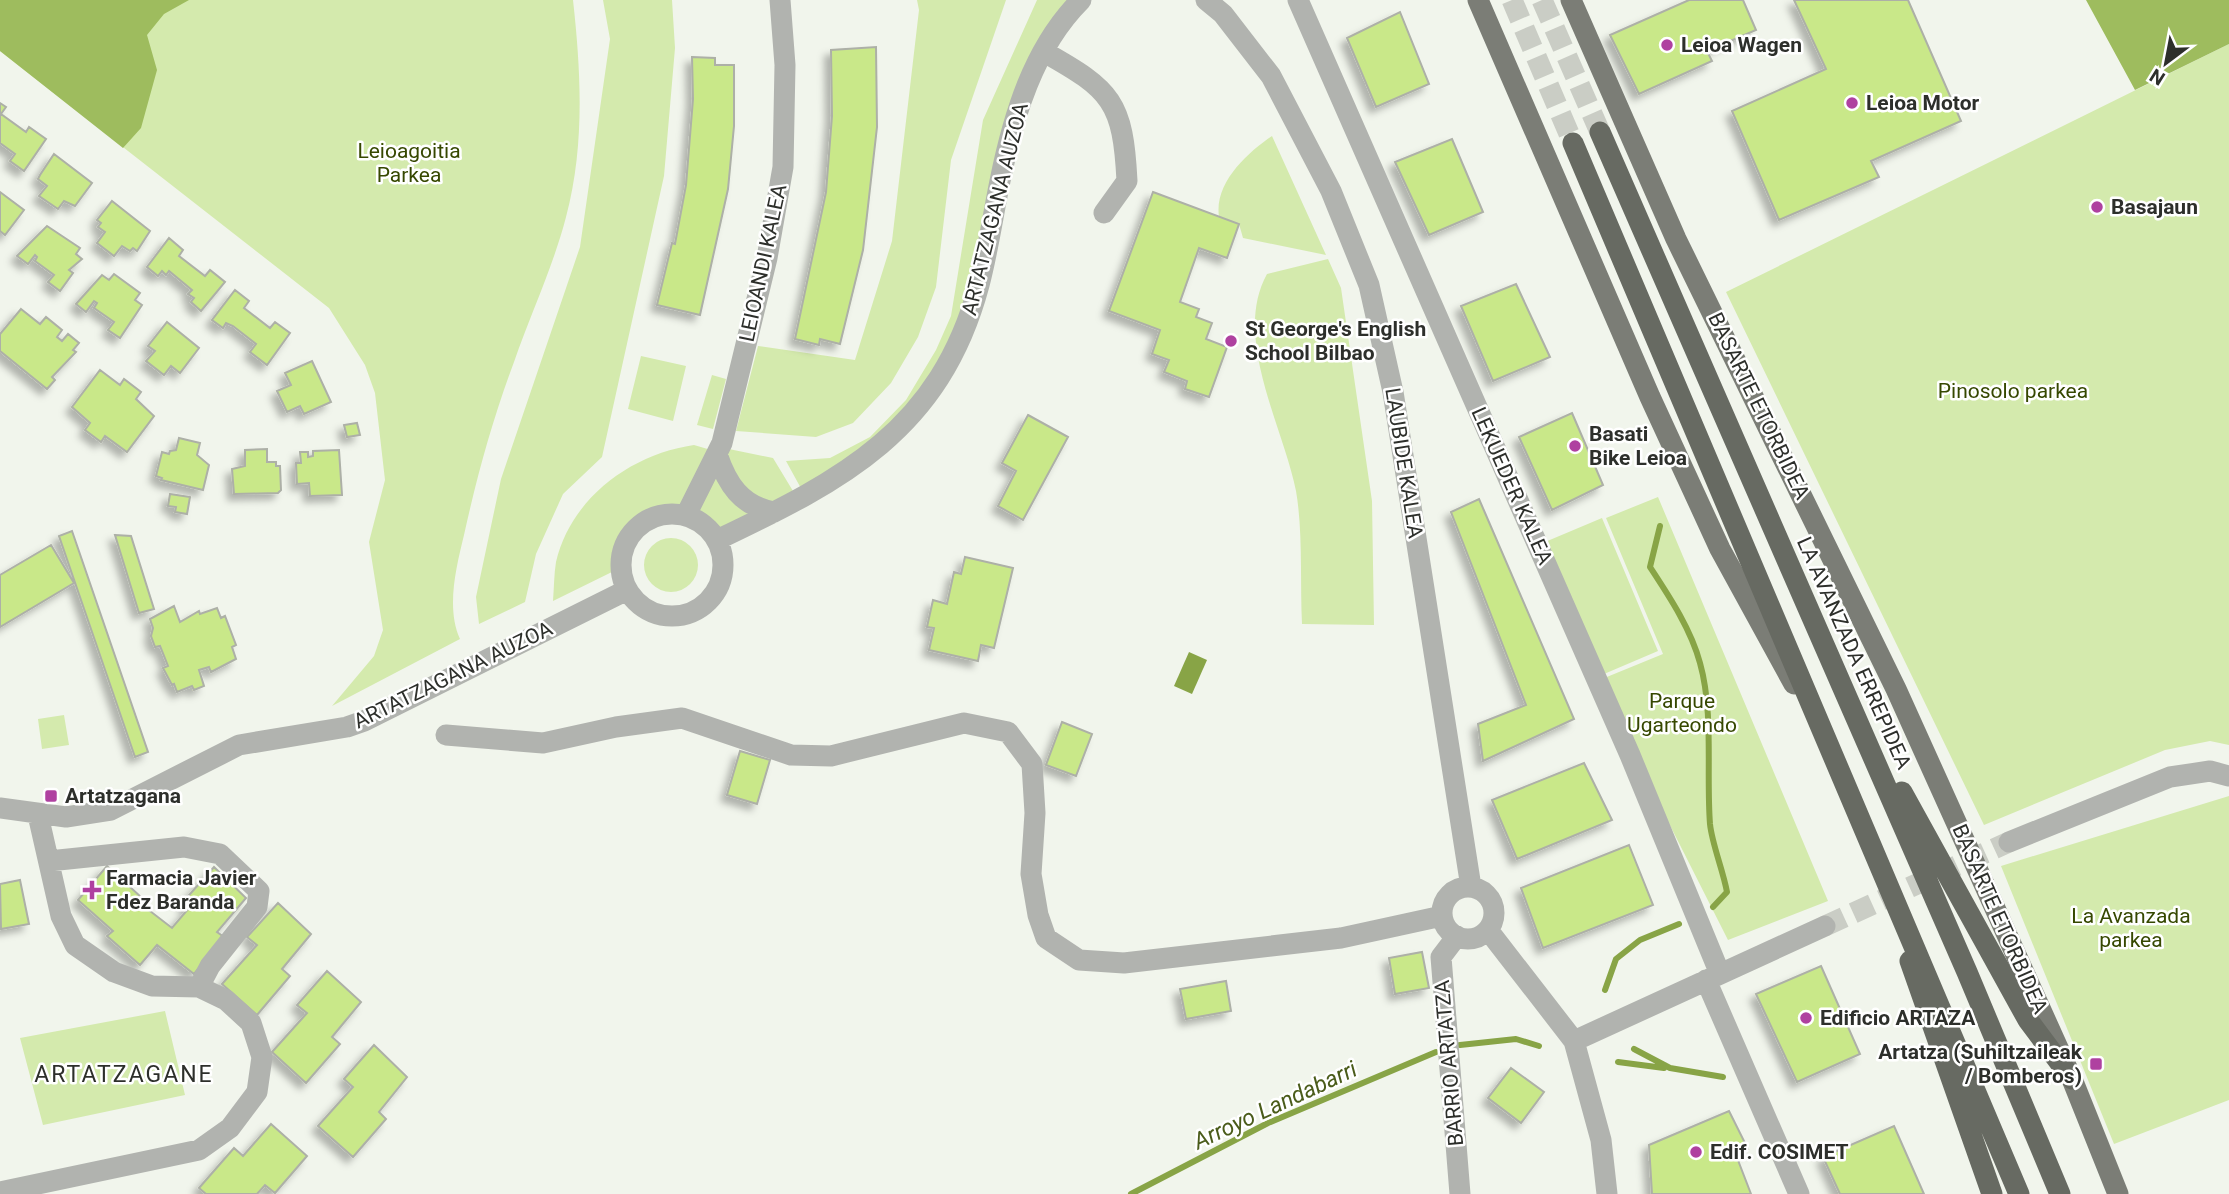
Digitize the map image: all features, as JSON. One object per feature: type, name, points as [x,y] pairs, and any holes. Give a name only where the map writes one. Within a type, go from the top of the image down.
[{"type":"highway","name":"LA AVANZADA ERREPIDEA","points":[[1600,132],[2060,1194]]},
{"type":"highway","points":[[1573,143],[2020,1194]]},
{"type":"highway","points":[[1836,672],[2028,1020],[2072,1079]]},
{"type":"highway","points":[[1880,862],[1924,1006],[1992,1194]]},
{"type":"main road","points":[[1478,0],[1650,397],[1720,549],[1837,763]]},
{"type":"main road","name":"BASARTE ETORBIDEA","points":[[1571,0],[1676,239],[1896,689],[2072,1079],[2118,1194]]},
{"type":"street","name":"LEIOANDI KALEA","points":[[686,516],[717,454],[767,258],[783,167],[785,65],[780,0]]},
{"type":"street","name":"ARTATZAGANA AUZOA","points":[[717,540],[832,482],[866,458],[907,421],[942,371],[963,331],[975,296],[1008,144],[1029,80],[1044,52],[1082,0]]},
{"type":"street","name":"LAUBIDE KALEA","points":[[1206,0],[1223,15],[1271,76],[1331,191],[1369,285],[1394,392],[1471,887]]},
{"type":"street","name":"LEKUEDER KALEA","points":[[1298,0],[1630,755],[1713,977],[1799,1194]]},
{"type":"street","points":[[1044,52],[1087,76],[1113,102],[1125,136],[1127,181],[1104,213]]},
{"type":"street","points":[[717,454],[731,488],[763,510],[774,512]]},
{"type":"street","points":[[656,516],[686,516],[709,529],[717,540],[723,559],[721,579],[712,597],[697,610],[678,616],[657,614],[640,605],[627,590],[620,561],[631,533],[656,516]]},
{"type":"street","name":"ARTATZAGANA AUZOA","points":[[0,808],[38,816],[66,817],[111,810],[239,745],[259,739],[346,727],[364,721],[627,590]]},
{"type":"street","points":[[446,735],[543,743],[616,727],[682,718],[791,755],[831,756],[964,723],[1008,732],[1032,764],[1035,813],[1031,874],[1038,915],[1046,939],[1079,960],[1124,963],[1341,938],[1442,916]]},
{"type":"street","points":[[2009,842],[2170,777],[2210,771],[2229,776]]},
{"type":"street","points":[[0,1192],[199,1150],[230,1128],[257,1092],[262,1057],[251,1023],[226,1000],[199,987],[152,986],[114,972],[75,945],[61,916],[38,816]]},
{"type":"street","points":[[50,861],[184,848],[220,854],[259,891],[257,908],[210,966],[199,987]]},
{"type":"street","points":[[1471,887],[1479,889],[1491,899],[1494,915],[1488,930],[1474,939],[1450,932],[1442,916],[1449,894],[1471,887]]},
{"type":"street","points":[[1574,1041],[1825,926]]},
{"type":"street","points":[[1488,930],[1574,1041],[1601,1140],[1606,1194]]},
{"type":"street","name":"BARRIO ARTATZA","points":[[1457,936],[1441,957],[1460,1194]]},
{"type":"green space","name":"Leioagoitia Parkea","points":[[0,0],[573,0],[580,109],[572,190],[561,236],[499,404],[474,491],[454,588],[454,614],[460,639],[332,706],[374,656],[383,630],[369,542],[385,480],[375,393],[365,365],[329,308],[0,51]]},
{"type":"green space","points":[[603,0],[672,0],[675,48],[664,176],[602,457],[563,494],[536,554],[525,602],[479,624],[476,597],[501,479],[580,247],[610,39]]},
{"type":"green space","points":[[917,0],[1006,0],[951,160],[936,287],[918,337],[891,383],[853,423],[816,437],[736,431],[758,346],[855,360],[892,241],[919,10]]},
{"type":"green space","points":[[1037,0],[1069,0],[1026,72],[974,283],[948,350],[889,432],[803,492],[786,461],[830,458],[870,437],[906,400],[936,350],[951,316],[983,120]]},
{"type":"green space","name":"Pinosolo parkea","points":[[2229,44],[2229,745],[2210,741],[2165,750],[1984,825],[1726,292]]},
{"type":"green space","points":[[1272,136],[1326,255],[1243,238],[1239,224],[1219,217],[1222,192],[1234,170],[1252,151]]},
{"type":"green space","points":[[1328,259],[1341,288],[1372,501],[1374,625],[1302,624],[1296,491],[1257,353],[1255,325],[1258,299],[1267,274]]},
{"type":"green space","points":[[641,356],[686,366],[673,421],[628,409]]},
{"type":"green space","points":[[712,375],[726,379],[713,429],[697,425]]},
{"type":"green space","points":[[694,445],[711,450],[684,510],[654,512],[634,523],[622,542],[616,570],[553,601],[556,562],[564,539],[575,518],[590,499],[607,483],[648,458]]},
{"type":"green space","points":[[724,448],[773,458],[796,496],[773,508],[743,494]]},
{"type":"green space","points":[[716,466],[760,514],[719,535],[694,513]]},
{"type":"green space","name":"Parque Ugarteondo","points":[[1658,497],[1828,901],[1728,940],[1597,681],[1663,654],[1606,518]]},
{"type":"green space","points":[[1602,518],[1658,651],[1604,674],[1545,542]]},
{"type":"green space","points":[[671,538],[690,546],[698,565],[690,584],[671,592],[652,584],[644,565],[652,546]]},
{"type":"green space","points":[[64,715],[69,745],[42,749],[38,719]]},
{"type":"green space","name":"La Avanzada parkea","points":[[2229,796],[2229,1100],[2114,1144],[2001,866]]},
{"type":"green space","points":[[165,1011],[185,1095],[43,1125],[20,1038]]},
{"type":"shaded area","points":[[0,0],[189,0],[164,14],[147,35],[157,70],[141,128],[123,148],[0,51]]},
{"type":"shaded area","points":[[2086,0],[2229,0],[2229,44],[2135,90]]},
{"type":"shaded area","points":[[1189,652],[1207,660],[1192,694],[1174,686]]},
{"type":"building","name":"Leioa Wagen","points":[[1689,0],[1743,0],[1756,30],[1707,51],[1712,61],[1639,94],[1610,35]]},
{"type":"building","name":"Leioa Motor","points":[[1794,0],[1908,0],[1961,121],[1871,161],[1879,177],[1779,220],[1732,111],[1826,69]]},
{"type":"building","points":[[1400,12],[1429,84],[1376,107],[1347,38]]},
{"type":"building","points":[[876,47],[877,127],[863,250],[840,344],[820,339],[819,345],[795,339],[826,192],[832,116],[831,50]]},
{"type":"building","points":[[692,57],[715,58],[715,65],[734,65],[734,126],[728,189],[700,315],[657,305],[672,243],[675,244],[686,185],[693,99]]},
{"type":"building","points":[[0,103],[6,107],[1,114],[26,132],[29,127],[46,139],[24,171],[10,161],[15,154],[0,143]]},
{"type":"building","points":[[1452,139],[1483,212],[1429,235],[1395,162]]},
{"type":"building","points":[[54,154],[92,183],[75,206],[64,201],[58,209],[39,196],[47,186],[38,179]]},
{"type":"building","points":[[0,192],[24,210],[5,235],[0,231]]},
{"type":"building","points":[[1153,192],[1239,224],[1227,258],[1199,248],[1180,302],[1199,309],[1196,317],[1212,323],[1206,339],[1227,347],[1209,397],[1185,389],[1187,381],[1164,372],[1169,360],[1152,354],[1160,330],[1109,311]]},
{"type":"building","points":[[112,201],[150,231],[137,251],[133,248],[130,251],[122,246],[114,256],[97,243],[105,232],[98,227],[101,223],[97,220]]},
{"type":"building","points":[[47,226],[80,248],[76,254],[82,259],[69,270],[73,273],[60,291],[48,282],[54,275],[35,261],[35,255],[28,264],[17,256]]},
{"type":"building","points":[[169,238],[183,250],[179,256],[205,276],[210,270],[225,282],[201,311],[191,302],[194,298],[188,294],[192,290],[169,271],[166,275],[162,271],[158,276],[147,267]]},
{"type":"building","points":[[114,274],[140,293],[135,300],[142,305],[120,338],[108,330],[114,322],[94,308],[97,303],[94,301],[86,312],[76,304],[102,275],[109,280]]},
{"type":"building","points":[[1516,284],[1550,357],[1493,381],[1461,306]]},
{"type":"building","points":[[235,290],[249,301],[244,308],[270,328],[275,322],[290,333],[267,365],[250,352],[256,344],[233,326],[226,323],[223,328],[212,320]]},
{"type":"building","points":[[21,309],[40,324],[46,317],[62,330],[57,337],[62,341],[68,334],[79,343],[73,350],[76,352],[52,377],[55,380],[47,389],[0,351],[0,334]]},
{"type":"building","points":[[167,322],[199,348],[180,373],[171,366],[164,375],[146,361],[155,351],[148,346]]},
{"type":"building","points":[[312,361],[331,402],[304,414],[300,406],[287,412],[277,391],[291,385],[285,373]]},
{"type":"building","points":[[100,370],[120,385],[124,379],[141,392],[136,399],[154,416],[127,452],[105,436],[101,442],[85,430],[90,423],[72,407]]},
{"type":"building","points":[[1572,413],[1603,485],[1552,510],[1519,437]]},
{"type":"building","points":[[1028,415],[1068,437],[1023,520],[998,506],[1016,471],[1002,463]]},
{"type":"building","points":[[357,423],[360,435],[347,437],[344,425]]},
{"type":"building","points":[[179,438],[200,443],[197,455],[209,465],[203,490],[161,480],[162,478],[156,476],[162,452],[169,454],[170,451],[176,450]]},
{"type":"building","points":[[267,449],[267,462],[276,462],[276,466],[280,466],[281,490],[278,493],[234,494],[232,469],[245,466],[245,450]]},
{"type":"building","points":[[339,450],[342,495],[310,496],[309,483],[297,484],[296,463],[301,463],[300,452],[308,452],[308,457],[313,456],[313,451]]},
{"type":"building","points":[[170,494],[190,497],[187,514],[175,512],[176,507],[168,506]]},
{"type":"building","points":[[1479,499],[1574,719],[1483,761],[1478,724],[1526,705],[1451,512]]},
{"type":"building","points":[[72,531],[148,752],[135,757],[59,536]]},
{"type":"building","points":[[115,535],[131,536],[154,609],[139,613]]},
{"type":"building","points":[[51,545],[74,583],[0,627],[0,575]]},
{"type":"building","points":[[965,557],[1013,568],[994,648],[981,645],[978,661],[929,650],[934,628],[927,627],[933,600],[947,604],[954,572],[961,574]]},
{"type":"building","points":[[174,606],[180,622],[199,611],[200,614],[217,608],[221,618],[225,616],[236,645],[232,647],[236,659],[211,672],[209,667],[199,670],[204,686],[194,690],[192,686],[177,692],[163,668],[168,666],[160,646],[155,647],[151,636],[153,628],[150,619]]},
{"type":"building","points":[[1062,722],[1092,734],[1076,776],[1046,765]]},
{"type":"building","points":[[740,751],[770,760],[757,804],[727,795]]},
{"type":"building","points":[[1584,763],[1612,820],[1517,859],[1492,800]]},
{"type":"building","points":[[1629,845],[1653,905],[1543,948],[1521,888]]},
{"type":"building","points":[[107,866],[141,897],[137,901],[172,928],[189,908],[183,902],[214,867],[246,898],[217,932],[224,937],[194,974],[157,945],[140,965],[107,936],[113,931],[78,900]]},
{"type":"building","points":[[20,880],[29,924],[1,929],[0,884]]},
{"type":"building","points":[[278,903],[311,934],[282,969],[290,976],[257,1015],[222,984],[257,945],[247,937]]},
{"type":"building","points":[[1422,952],[1429,988],[1395,994],[1389,958]]},
{"type":"building","name":"Edificio ARTAZA","points":[[1821,966],[1860,1054],[1797,1082],[1756,994]]},
{"type":"building","points":[[327,971],[361,1002],[332,1037],[340,1044],[306,1083],[272,1052],[307,1013],[297,1005]]},
{"type":"building","points":[[1226,981],[1231,1011],[1186,1019],[1180,989]]},
{"type":"building","points":[[374,1045],[407,1077],[379,1112],[386,1119],[353,1157],[318,1126],[353,1087],[344,1079]]},
{"type":"building","points":[[1511,1068],[1544,1092],[1521,1123],[1488,1098]]},
{"type":"building","name":"Edif. COSIMET","points":[[1729,1111],[1748,1149],[1736,1155],[1751,1194],[1652,1194],[1649,1145]]},
{"type":"building","points":[[271,1124],[307,1156],[275,1193],[265,1185],[257,1194],[206,1194],[199,1188],[234,1148],[243,1156]]},
{"type":"building","points":[[1894,1126],[1924,1194],[1840,1194],[1823,1157]]},
{"type":"waterway","points":[[1660,526],[1650,567],[1672,601],[1696,650],[1707,702],[1710,824],[1727,892],[1713,907]]},
{"type":"waterway","points":[[1605,990],[1616,959],[1640,940],[1679,924]]},
{"type":"waterway","name":"Arroyo Landabarri","points":[[1460,1045],[1516,1039],[1539,1046]]},
{"type":"waterway","points":[[1634,1049],[1670,1068],[1723,1077]]},
{"type":"waterway","name":"Arroyo Landabarri","points":[[1131,1194],[1268,1123],[1436,1052]]},
{"type":"waterway","name":"Arroyo Landabarri","points":[[1618,1062],[1664,1068]]},
{"type":"tunnel","points":[[1512,0],[1573,143]]},
{"type":"tunnel","points":[[1542,0],[1600,132]]},
{"type":"tunnel","points":[[1825,926],[2009,842]]},
{"type":"place","name":"Leioa Wagen","points":[[1667,45]]},
{"type":"place","name":"Leioa Motor","points":[[1852,103]]},
{"type":"place","name":"Basajaun","points":[[2097,207]]},
{"type":"place","name":"St George's English School Bilbao","points":[[1231,341]]},
{"type":"place","name":"Basati Bike Leioa","points":[[1575,446]]},
{"type":"place","name":"Artatzagana","points":[[51,796]]},
{"type":"place","name":"Farmacia Javier Fdez Baranda","points":[[92,890]]},
{"type":"place","name":"Edificio ARTAZA","points":[[1806,1018]]},
{"type":"place","name":"Artatza (Suhiltzaileak / Bomberos)","points":[[2096,1064]]},
{"type":"place","name":"Edif. COSIMET","points":[[1696,1152]]},
{"type":"district","name":"ARTATZAGANE","points":[[124,1074]]}]
